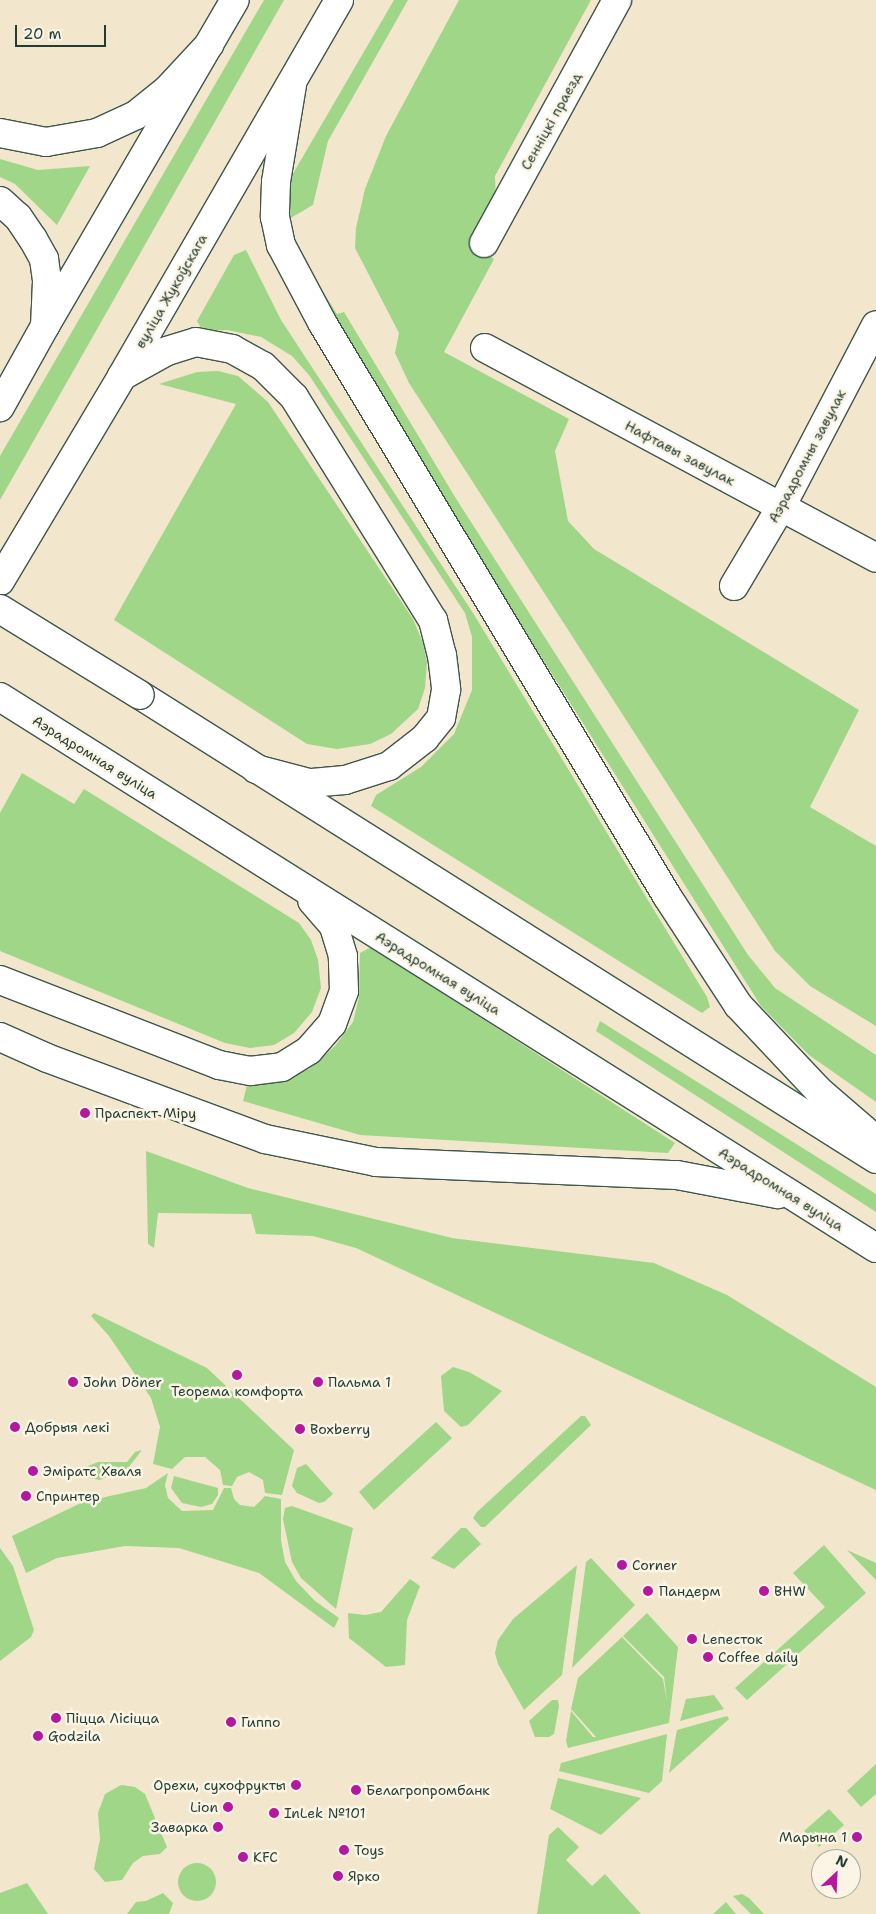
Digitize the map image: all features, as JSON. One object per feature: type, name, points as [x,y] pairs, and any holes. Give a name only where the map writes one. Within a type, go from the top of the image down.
[{"type":"main road","points":[[0,407],[45,326],[235,0]]},
{"type":"main road","name":"вуліца Жукоўскага","points":[[0,581],[292,85],[339,0]]},
{"type":"main road","name":"Сенніцкі праезд","points":[[484,243],[617,0]]},
{"type":"main road","points":[[0,133],[46,142],[97,134],[136,114],[167,90],[209,45]]},
{"type":"main road","points":[[292,85],[276,182],[275,217],[280,245],[323,324],[667,896],[738,1006],[818,1090],[876,1140]]},
{"type":"main road","points":[[0,201],[18,218],[44,260],[48,282],[45,326]]},
{"type":"main road","name":"Аэрадромны завулак","points":[[734,586],[781,506],[876,325]]},
{"type":"main road","points":[[122,376],[167,350],[196,342],[232,348],[263,366],[294,397],[433,620],[442,655],[446,690],[441,718],[425,738],[389,766],[345,780],[308,783],[256,770]]},
{"type":"main road","name":"Нафтавы завулак","points":[[485,348],[876,558]]},
{"type":"main road","points":[[0,609],[140,695],[256,770],[876,1159]]},
{"type":"main road","name":"Аэрадромная вуліца","points":[[0,697],[876,1248]]},
{"type":"main road","points":[[0,980],[219,1065],[250,1071],[282,1067],[309,1050],[332,1024],[344,991],[343,956],[334,926],[298,885]]},
{"type":"main road","points":[[0,1037],[56,1062],[264,1139],[376,1162],[677,1175],[794,1198]]},
{"type":"green space","points":[[264,0],[284,0],[0,500],[0,456]]},
{"type":"green space","points":[[394,0],[408,0],[328,141],[313,205],[287,220],[287,184]]},
{"type":"green space","points":[[459,0],[591,0],[495,176],[496,202],[472,243],[494,259],[444,352],[569,419],[555,451],[568,521],[594,549],[859,710],[810,807],[876,846],[876,1026],[810,986],[775,951],[409,383],[395,353],[399,333],[355,248],[356,228],[365,189],[386,136]]},
{"type":"green space","points":[[0,159],[38,170],[90,166],[57,225],[15,184],[0,177]]},
{"type":"green space","points":[[246,250],[281,320],[473,613],[707,997],[710,1007],[702,1013],[371,806],[376,795],[421,767],[454,734],[472,690],[472,637],[465,613],[309,375],[292,356],[261,337],[227,330],[203,331],[197,321],[234,255]]},
{"type":"green space","points":[[299,254],[337,314],[344,312],[455,497],[748,955],[775,988],[876,1055],[876,1102],[809,1055],[761,1006],[377,396]]},
{"type":"green space","points":[[218,371],[238,376],[268,402],[413,619],[423,643],[427,662],[425,688],[418,709],[391,734],[370,744],[337,749],[307,744],[114,620],[236,404],[159,384],[197,372]]},
{"type":"green space","points":[[22,773],[74,804],[84,789],[299,923],[311,940],[318,960],[321,988],[312,1012],[294,1033],[274,1045],[250,1048],[225,1043],[0,951],[0,813]]},
{"type":"green space","points":[[371,947],[675,1143],[668,1153],[360,1135],[243,1101],[247,1085],[267,1084],[309,1069],[335,1046],[353,1022],[359,997],[360,953]]},
{"type":"green space","points":[[600,1021],[876,1194],[876,1212],[596,1031]]},
{"type":"green space","points":[[146,1151],[248,1188],[452,1238],[654,1263],[727,1295],[876,1387],[876,1490],[356,1248],[313,1236],[256,1234],[251,1214],[158,1213],[154,1248],[148,1244]]},
{"type":"green space","points":[[94,1313],[207,1368],[294,1450],[282,1495],[265,1493],[263,1480],[249,1472],[237,1477],[232,1486],[223,1485],[220,1470],[205,1457],[185,1457],[172,1469],[153,1464],[160,1427],[151,1398],[109,1336],[91,1316]]},
{"type":"green space","points":[[453,1367],[469,1372],[502,1391],[468,1425],[461,1427],[444,1411],[441,1376]]},
{"type":"green space","points":[[581,1416],[585,1416],[591,1425],[485,1527],[481,1527],[473,1518],[477,1512]]},
{"type":"green space","points":[[436,1422],[452,1438],[374,1510],[359,1492]]},
{"type":"green space","points":[[142,1450],[128,1468],[100,1480],[83,1477],[78,1470],[98,1462],[127,1462],[135,1452]]},
{"type":"green space","points":[[306,1464],[333,1494],[324,1502],[319,1503],[297,1493],[292,1486],[297,1468]]},
{"type":"green space","points":[[168,1473],[165,1485],[168,1498],[182,1511],[213,1510],[224,1488],[231,1488],[234,1499],[240,1505],[254,1507],[265,1496],[281,1499],[281,1540],[285,1562],[296,1581],[315,1601],[339,1618],[334,1628],[259,1573],[179,1548],[125,1546],[57,1558],[26,1573],[12,1536],[83,1502],[146,1488]]},
{"type":"green space","points":[[174,1476],[218,1488],[218,1495],[212,1504],[201,1507],[182,1503],[171,1488]]},
{"type":"green space","points":[[292,1506],[353,1528],[336,1609],[301,1578],[292,1562],[283,1519],[285,1508]]},
{"type":"green space","points":[[461,1528],[466,1528],[481,1544],[454,1569],[431,1558]]},
{"type":"green space","points":[[824,1545],[866,1593],[747,1700],[735,1688],[825,1607],[793,1573]]},
{"type":"green space","points":[[0,1548],[13,1566],[34,1630],[31,1637],[0,1661]]},
{"type":"green space","points":[[847,1550],[876,1563],[876,1580]]},
{"type":"green space","points":[[591,1558],[635,1605],[572,1668],[586,1562]]},
{"type":"green space","points":[[577,1565],[562,1675],[524,1710],[498,1664],[495,1653],[498,1640],[513,1619]]},
{"type":"green space","points":[[410,1579],[420,1586],[407,1620],[405,1665],[386,1667],[349,1638],[348,1613],[365,1615],[381,1612]]},
{"type":"green space","points":[[647,1613],[678,1647],[669,1723],[568,1748],[566,1741],[571,1711],[593,1737],[596,1737],[571,1709],[578,1678],[622,1637],[663,1679],[667,1701],[664,1677],[623,1636]]},
{"type":"green space","points":[[714,1695],[724,1709],[680,1721],[686,1699]]},
{"type":"green space","points":[[552,1700],[558,1700],[559,1706],[554,1734],[549,1737],[535,1737],[529,1721]]},
{"type":"green space","points":[[727,1716],[729,1719],[669,1773],[677,1730]]},
{"type":"green space","points":[[667,1734],[662,1781],[649,1793],[559,1771],[561,1763]]},
{"type":"green space","points":[[876,1764],[876,1794],[861,1807],[847,1791]]},
{"type":"green space","points":[[558,1778],[641,1798],[601,1835],[550,1809]]},
{"type":"green space","points":[[121,1785],[135,1787],[145,1794],[167,1847],[160,1854],[143,1856],[133,1863],[122,1880],[105,1882],[94,1869],[100,1839],[98,1813],[105,1794]]},
{"type":"green space","points":[[829,1809],[844,1825],[819,1847],[804,1831]]},
{"type":"green space","points":[[558,1827],[579,1847],[566,1860],[592,1886],[605,1874],[641,1914],[537,1914],[549,1835]]},
{"type":"green space","points":[[197,1863],[210,1869],[216,1882],[210,1895],[197,1901],[184,1895],[178,1882],[184,1869]]},
{"type":"green space","points":[[27,1883],[48,1914],[0,1914],[0,1893]]},
{"type":"green space","points":[[163,1893],[173,1903],[169,1914],[127,1914],[136,1902],[146,1901]]},
{"type":"green space","points":[[742,1894],[749,1898],[764,1914],[751,1914],[733,1896]]},
{"type":"green space","points":[[726,1902],[736,1914],[713,1914]]},
{"type":"place","name":"Праспект Міру","points":[[85,1113]]},
{"type":"place","name":"Теорема комфорта","points":[[237,1375]]},
{"type":"place","name":"John Döner","points":[[73,1382]]},
{"type":"place","name":"Пальма 1","points":[[318,1382]]},
{"type":"place","name":"Добрыя лекі","points":[[15,1427]]},
{"type":"place","name":"Boxberry","points":[[300,1429]]},
{"type":"place","name":"Эміратс Хваля","points":[[33,1471]]},
{"type":"place","name":"Спринтер","points":[[26,1496]]},
{"type":"place","name":"Corner","points":[[622,1565]]},
{"type":"place","name":"Пандерм","points":[[648,1591]]},
{"type":"place","name":"BHW","points":[[764,1591]]},
{"type":"place","name":"Lепесток","points":[[692,1639]]},
{"type":"place","name":"Coffee daily","points":[[708,1657]]},
{"type":"place","name":"Піцца Лісіцца","points":[[56,1718]]},
{"type":"place","name":"Гиппо","points":[[231,1722]]},
{"type":"place","name":"Godzila","points":[[38,1736]]},
{"type":"place","name":"Орехи, сухофрукты","points":[[296,1785]]},
{"type":"place","name":"Белагропромбанк","points":[[356,1790]]},
{"type":"place","name":"Lion","points":[[228,1807]]},
{"type":"place","name":"InLek №101","points":[[274,1813]]},
{"type":"place","name":"Заварка","points":[[218,1827]]},
{"type":"place","name":"Марына 1","points":[[857,1837]]},
{"type":"place","name":"Toys","points":[[344,1850]]},
{"type":"place","name":"KFC","points":[[243,1857]]},
{"type":"place","name":"Ярко","points":[[338,1876]]}]
